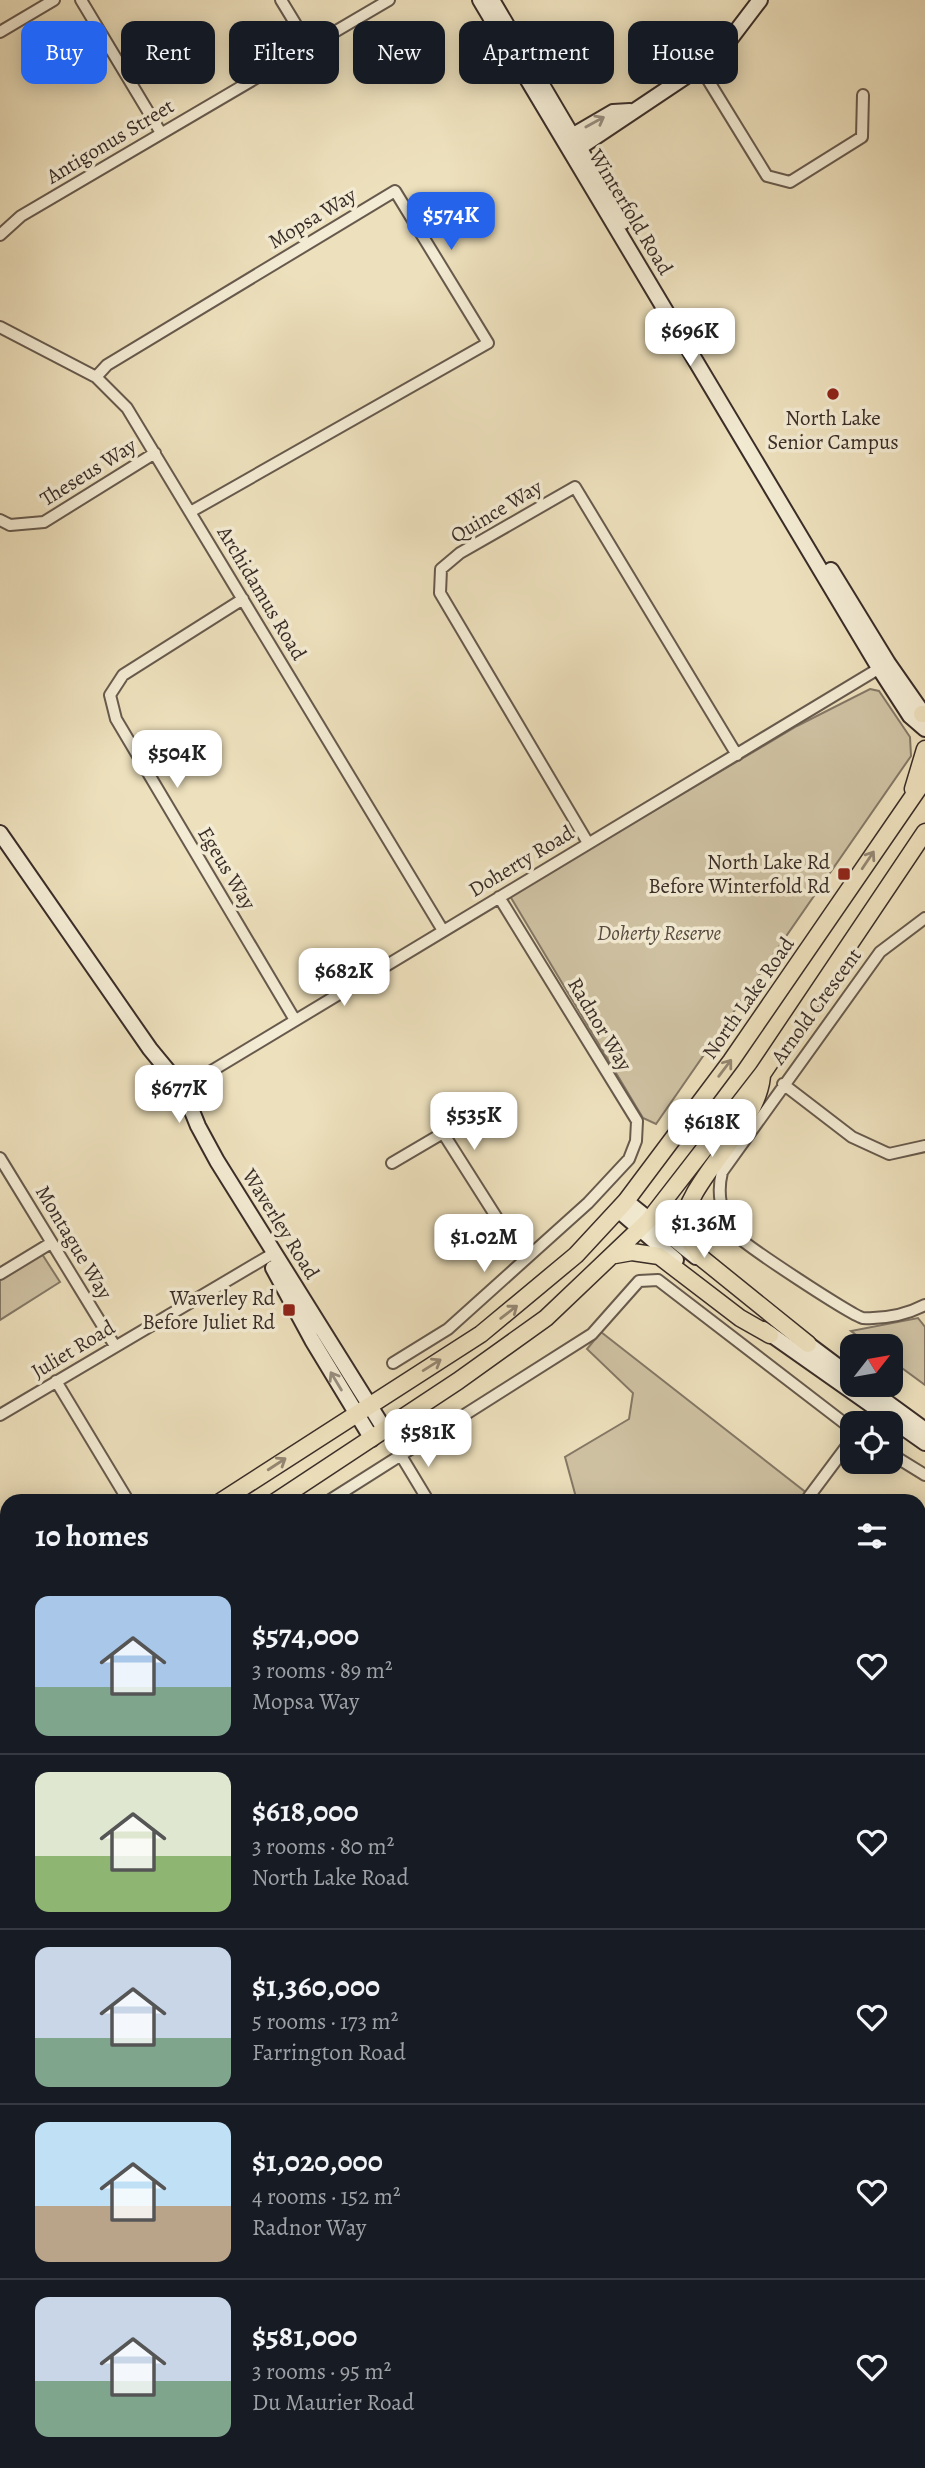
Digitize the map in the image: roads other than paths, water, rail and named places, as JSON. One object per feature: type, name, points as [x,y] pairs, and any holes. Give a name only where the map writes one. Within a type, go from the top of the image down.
[{"type":"main road","name":"Winterfold Road","points":[[480,0],[571,144],[883,666],[924,718]]},
{"type":"main road","name":"Winterfold Road","points":[[492,0],[571,144]]},
{"type":"main road","points":[[738,29],[760,0]]},
{"type":"main road","points":[[571,144],[613,112],[630,111],[673,84]]},
{"type":"main road","points":[[909,801],[925,749]]},
{"type":"main road","name":"North Lake Road","points":[[232,1494],[454,1352],[509,1312],[576,1255],[622,1205],[731,1060],[925,779]]},
{"type":"main road","points":[[287,1494],[379,1435],[545,1318],[644,1225],[763,1073],[925,832]]},
{"type":"main road","name":"Waverley Road","points":[[1,839],[179,1091],[192,1136],[271,1255],[379,1435]]},
{"type":"main road","points":[[763,1073],[758,1101],[689,1204],[682,1231],[699,1256],[808,1344]]},
{"type":"main road","points":[[622,1205],[770,1335]]},
{"type":"main road","points":[[644,1225],[840,1368]]},
{"type":"main road","points":[[615,1255],[632,1252],[659,1256],[740,1318],[770,1335],[925,1443]]},
{"type":"main road","points":[[880,1397],[925,1430]]},
{"type":"street","points":[[0,32],[54,0]]},
{"type":"street","points":[[81,0],[162,132]]},
{"type":"street","points":[[281,0],[294,21]]},
{"type":"street","name":"Antigonus Street","points":[[339,29],[389,0]]},
{"type":"street","name":"Antigonus Street","points":[[0,235],[21,216],[245,84]]},
{"type":"street","points":[[710,84],[767,176],[790,182],[862,137],[863,95]]},
{"type":"street","name":"Mopsa Way","points":[[96,377],[107,365],[395,191],[488,344],[192,511]]},
{"type":"street","name":"Archidamus Road","points":[[0,327],[96,377],[127,408],[192,511],[442,929]]},
{"type":"street","name":"Theseus Way","points":[[0,520],[10,525],[44,522],[155,453]]},
{"type":"street","name":"Quince Way","points":[[589,843],[440,593],[441,569],[460,553],[575,487],[737,755]]},
{"type":"street","name":"Egeus Way","points":[[243,599],[123,675],[110,695],[116,719],[295,1020]]},
{"type":"street","name":"Doherty Road","points":[[179,1091],[442,929],[883,666]]},
{"type":"street","name":"Radnor Way","points":[[393,1363],[448,1329],[588,1203],[629,1158],[636,1141],[637,1121],[499,897]]},
{"type":"street","name":"Arnold Crescent","points":[[925,918],[880,952],[722,1172],[719,1186],[721,1203],[734,1233],[860,1318],[907,1314],[925,1305]]},
{"type":"street","points":[[783,1084],[852,1137],[889,1154],[925,1146]]},
{"type":"street","points":[[392,1163],[443,1133],[523,1259]]},
{"type":"street","name":"Montague Way","points":[[0,1158],[115,1346]]},
{"type":"street","points":[[0,1274],[51,1243]]},
{"type":"street","name":"Juliet Road","points":[[0,1415],[271,1255]]},
{"type":"street","points":[[339,1494],[592,1334],[639,1281],[658,1280],[840,1420]]},
{"type":"street","points":[[56,1381],[124,1494]]},
{"type":"street","points":[[400,1454],[424,1494]]},
{"type":"street","points":[[811,1494],[840,1456]]},
{"type":"street","points":[[903,1461],[925,1475]]},
{"type":"place","name":"North Lake Senior Campus","points":[[833,394]]},
{"type":"place","name":"North Lake Rd Before Winterfold Rd","points":[[844,874]]},
{"type":"place","name":"Waverley Rd Before Juliet Rd","points":[[289,1310]]},
{"type":"park label","name":"Doherty Reserve","points":[[659,933]]}]
